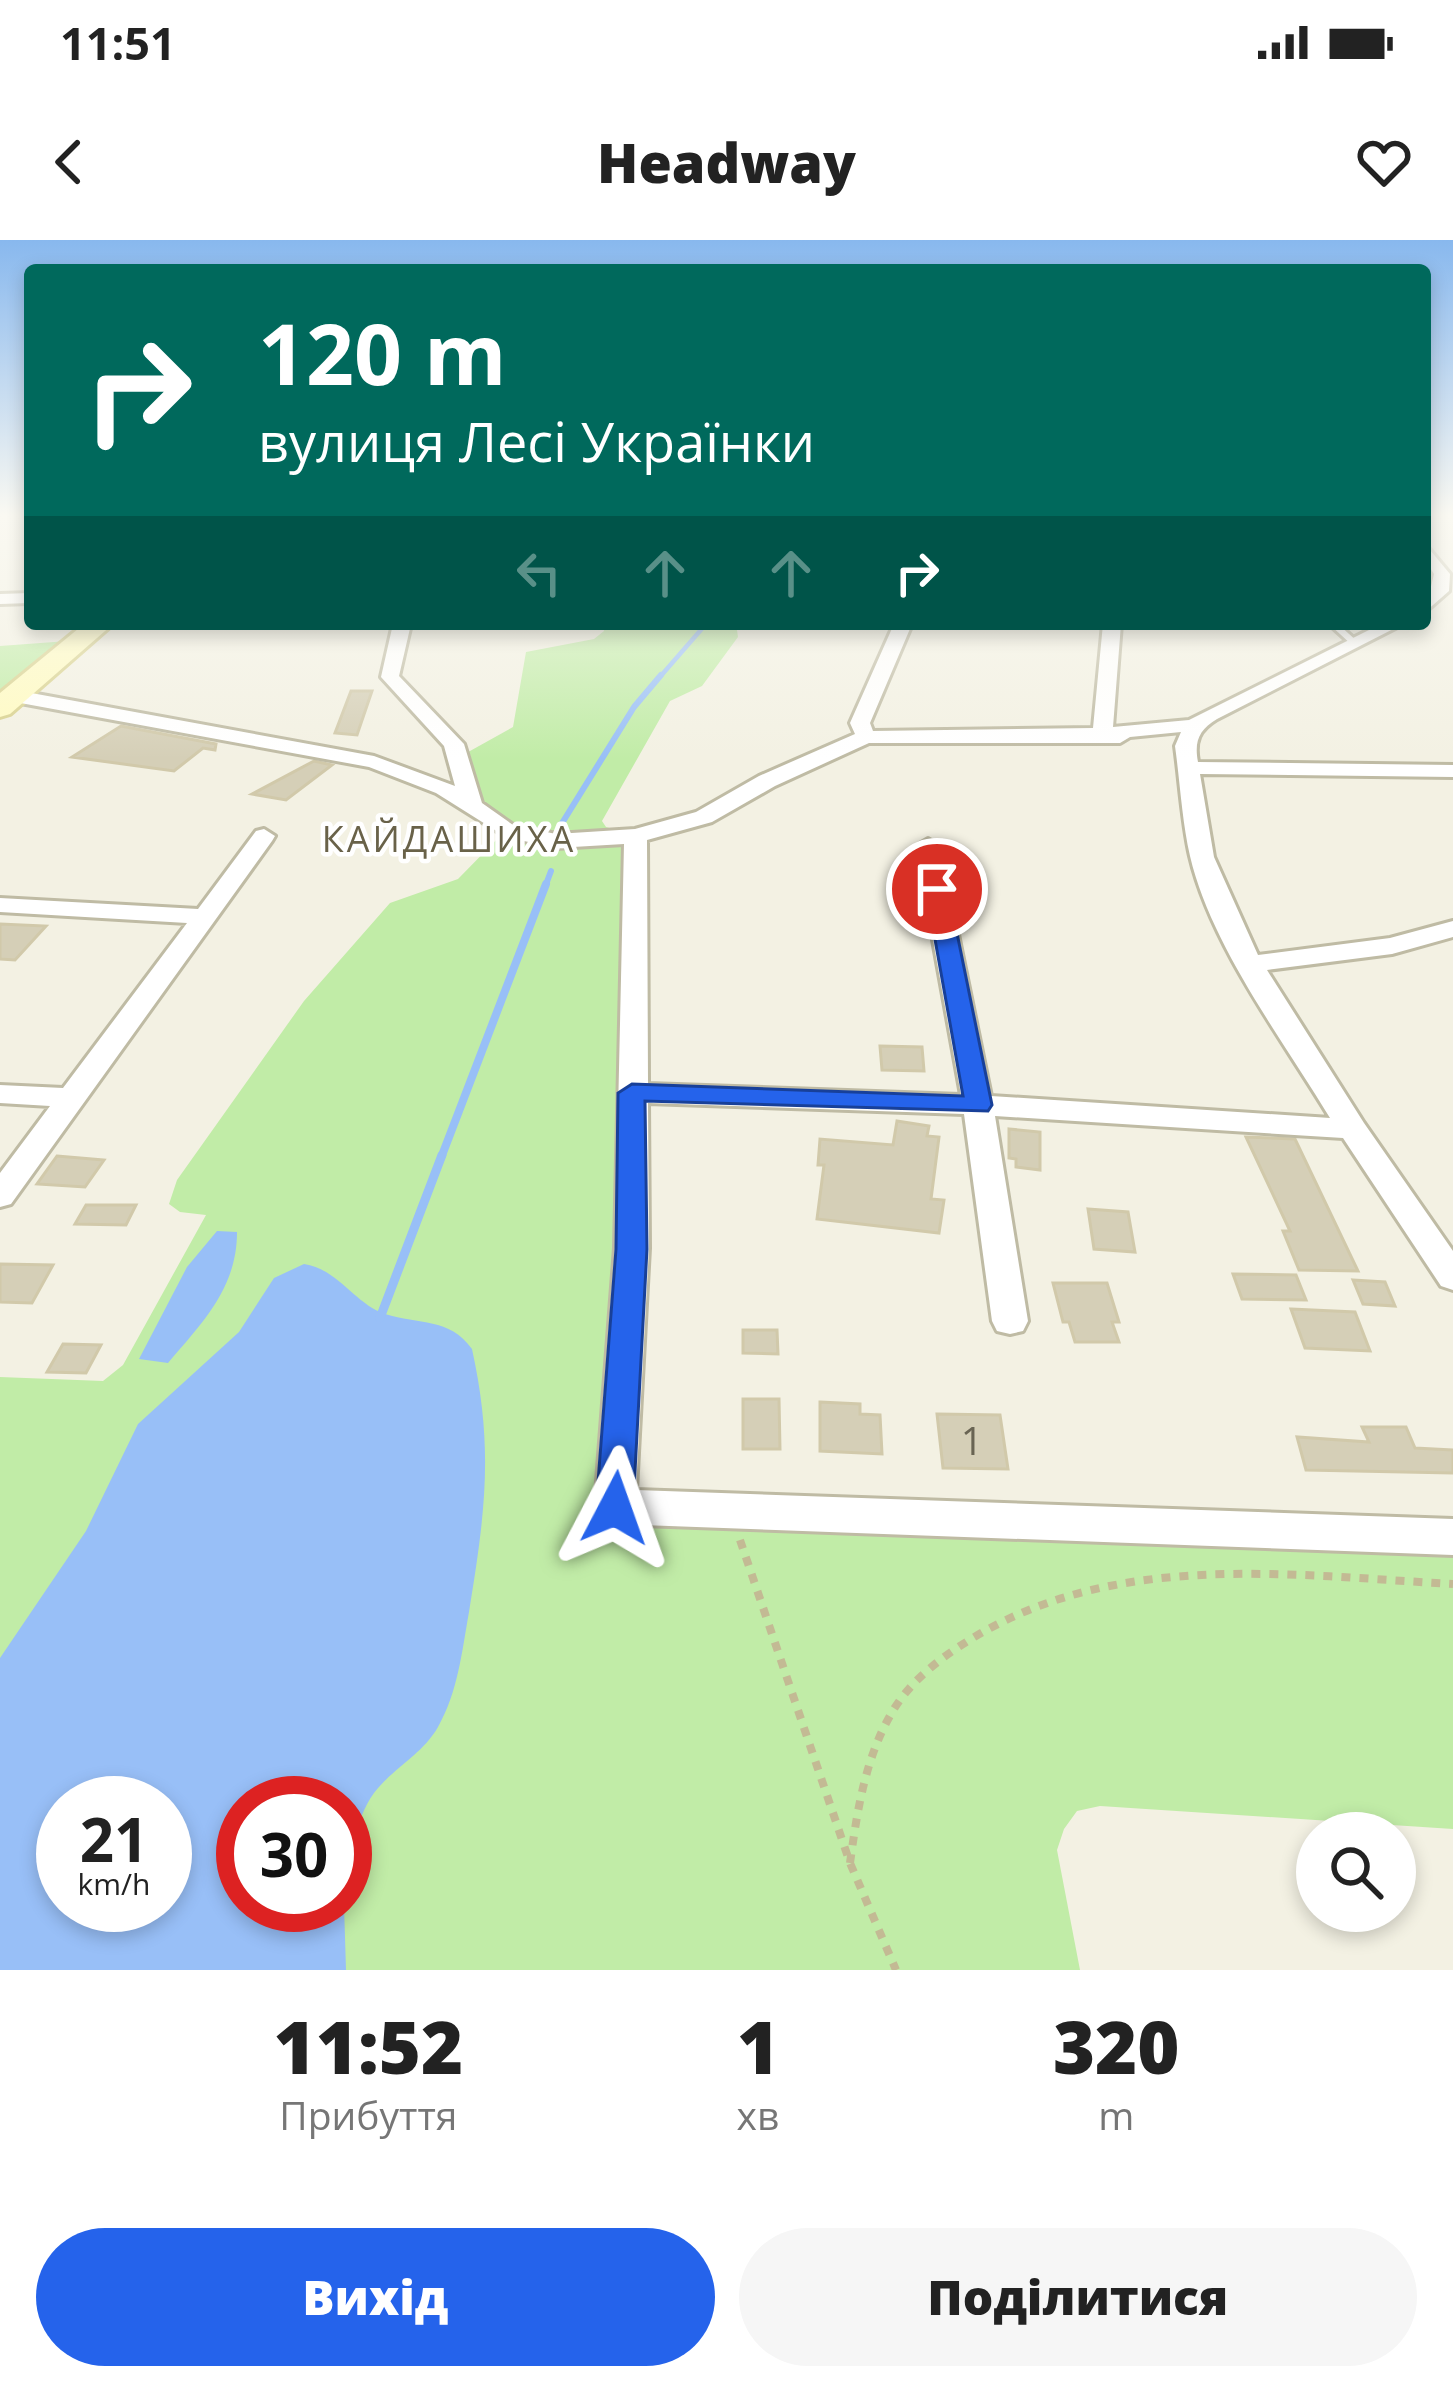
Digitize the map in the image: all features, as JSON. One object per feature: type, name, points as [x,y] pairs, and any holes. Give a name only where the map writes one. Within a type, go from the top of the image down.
[{"type":"main road","points":[[7,702],[93,630]]},
{"type":"street","points":[[402,630],[390,677],[454,744],[471,805]]},
{"type":"street","points":[[866,737],[860,723],[900,630]]},
{"type":"street","points":[[1102,734],[1111,630]]},
{"type":"street","points":[[1190,746],[1382,630]]},
{"type":"street","points":[[7,702],[374,762],[425,779],[471,805],[483,818],[528,837],[593,841],[636,836],[704,817],[767,781],[866,737],[1102,734],[1453,771]]},
{"type":"street","points":[[1190,746],[1208,878],[1250,964],[1352,1129],[1453,1277]]},
{"type":"street","points":[[0,1196],[264,836]]},
{"type":"street","points":[[636,836],[632,1249],[615,1508],[1453,1538]]},
{"type":"street","points":[[928,846],[978,1105],[1010,1321]]},
{"type":"street","points":[[0,904],[204,917]]},
{"type":"street","points":[[1250,964],[1392,946],[1453,928]]},
{"type":"street","points":[[632,1093],[978,1105],[1352,1129]]},
{"type":"street","points":[[0,1094],[71,1098]]},
{"type":"lane","points":[[1340,630],[1355,643]]},
{"type":"path","points":[[730,1512],[850,1863],[896,1970]]},
{"type":"path","points":[[850,1863],[864,1780],[892,1711],[942,1658],[978,1631],[1015,1613],[1121,1581],[1174,1575],[1453,1584]]},
{"type":"green space","points":[[604,630],[737,630],[738,637],[702,686],[670,701],[602,821],[606,827],[636,836],[615,1507],[1453,1537],[1453,1829],[1416,1827],[1416,1812],[1296,1812],[1296,1819],[1100,1806],[1077,1811],[1057,1850],[1080,1970],[0,1970],[0,1377],[103,1381],[123,1365],[206,1215],[180,1212],[169,1204],[177,1180],[304,1001],[390,903],[458,879],[505,831],[483,818],[461,756],[513,727],[526,652],[594,639]]},
{"type":"green space","points":[[81,640],[0,708],[0,646]]},
{"type":"water","points":[[217,1231],[237,1232],[231,1270],[216,1303],[168,1363],[139,1359],[187,1267]]},
{"type":"water","points":[[304,1264],[337,1279],[374,1309],[453,1332],[472,1349],[483,1418],[483,1512],[461,1656],[445,1714],[431,1737],[372,1797],[372,1776],[216,1776],[216,1932],[345,1932],[346,1970],[0,1970],[0,1658],[86,1531],[138,1424],[239,1332],[274,1278]]},
{"type":"building","points":[[351,691],[372,691],[357,735],[335,733]]},
{"type":"building","points":[[121,726],[216,744],[215,750],[203,748],[174,771],[72,757]]},
{"type":"building","points":[[314,761],[332,765],[286,800],[252,794]]},
{"type":"building","points":[[0,924],[46,926],[15,960],[0,959]]},
{"type":"building","points":[[880,1046],[922,1047],[924,1071],[882,1070]]},
{"type":"building","points":[[897,1121],[929,1126],[927,1136],[939,1137],[931,1199],[944,1200],[939,1233],[817,1219],[824,1165],[818,1165],[820,1139],[893,1145]]},
{"type":"building","points":[[1009,1129],[1040,1132],[1040,1170],[1016,1167],[1016,1159],[1009,1158]]},
{"type":"building","points":[[1246,1137],[1295,1139],[1358,1271],[1299,1270],[1283,1231],[1290,1231]]},
{"type":"building","points":[[57,1156],[104,1160],[85,1187],[37,1184]]},
{"type":"building","points":[[86,1205],[136,1205],[126,1225],[75,1224]]},
{"type":"building","points":[[1088,1209],[1128,1212],[1135,1252],[1094,1249]]},
{"type":"building","points":[[0,1264],[53,1265],[32,1303],[0,1302]]},
{"type":"building","points":[[1233,1274],[1296,1275],[1306,1300],[1242,1299]]},
{"type":"building","points":[[1353,1280],[1385,1282],[1395,1306],[1363,1304]]},
{"type":"building","points":[[1053,1283],[1107,1283],[1119,1322],[1112,1322],[1119,1342],[1075,1342],[1069,1322],[1063,1322]]},
{"type":"building","points":[[1291,1309],[1355,1312],[1370,1351],[1305,1348]]},
{"type":"building","points":[[743,1330],[777,1330],[778,1354],[743,1353]]},
{"type":"building","points":[[63,1344],[101,1345],[86,1373],[47,1372]]},
{"type":"building","points":[[743,1399],[779,1399],[780,1449],[743,1449]]},
{"type":"building","points":[[820,1402],[860,1404],[860,1414],[880,1415],[882,1454],[820,1451]]},
{"type":"building","points":[[937,1414],[1000,1415],[1008,1469],[943,1468]]},
{"type":"building","points":[[1362,1427],[1406,1427],[1415,1448],[1453,1450],[1453,1473],[1306,1470],[1297,1437],[1369,1442]]},
{"type":"waterway","points":[[659,678],[701,630]]},
{"type":"waterway","points":[[559,828],[634,707],[661,675]]},
{"type":"waterway","points":[[545,887],[551,871]]},
{"type":"waterway","points":[[441,1158],[546,884]]},
{"type":"waterway","points":[[380,1318],[442,1155]]},
{"type":"district","name":"КАЙДАШИХА","points":[[449,839]]},
{"type":"route","points":[[615,1508],[632,1249],[632,1093],[978,1105],[937,889]]}]
